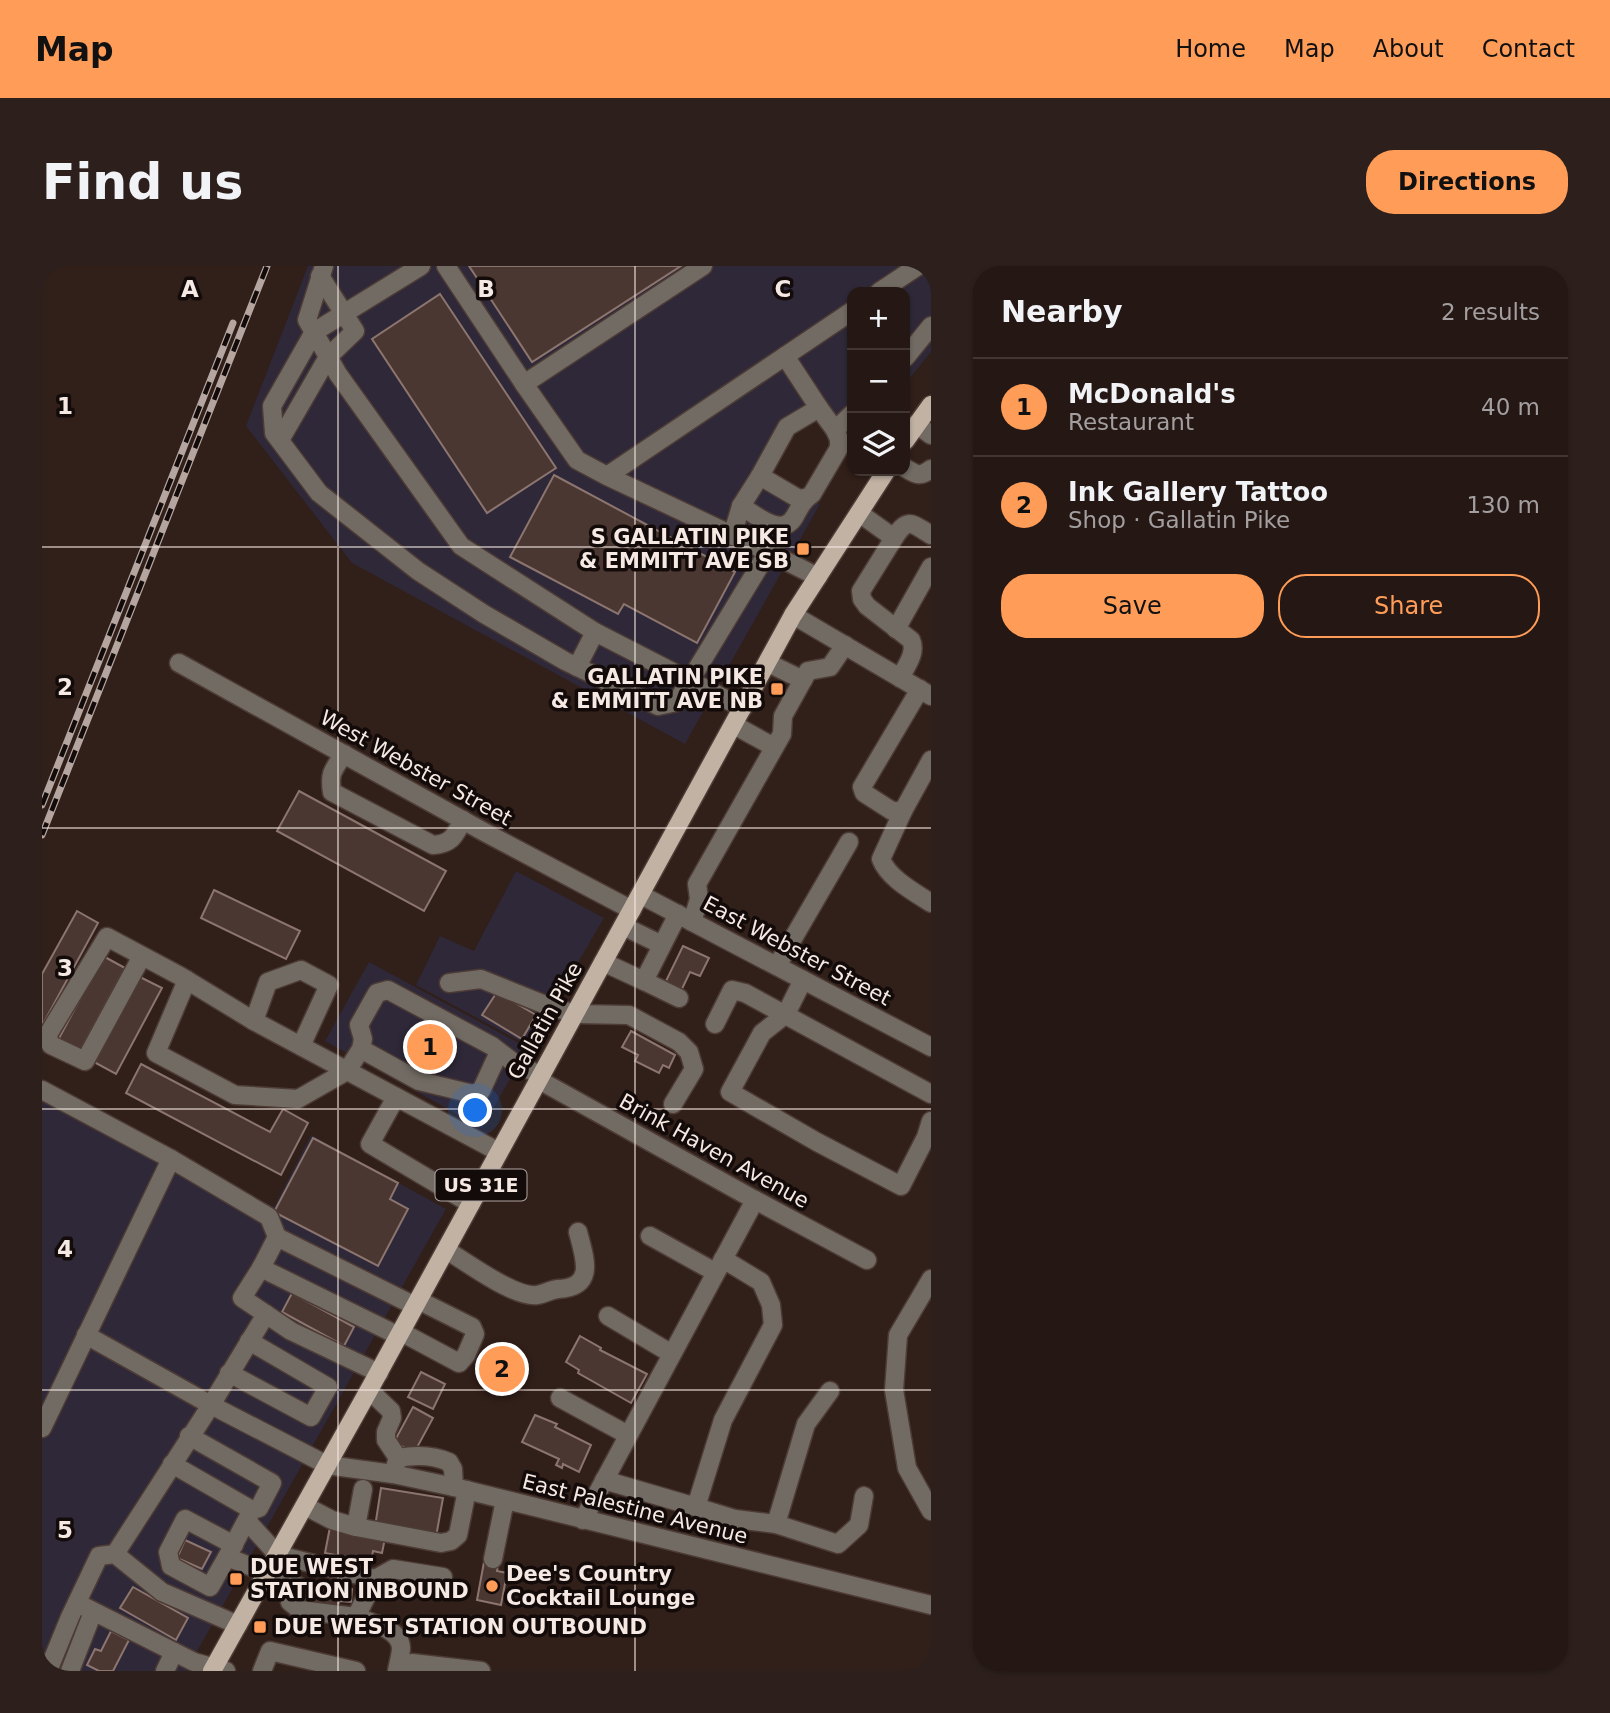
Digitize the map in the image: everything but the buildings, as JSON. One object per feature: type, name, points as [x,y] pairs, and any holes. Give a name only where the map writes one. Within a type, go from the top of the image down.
[{"type":"main road","points":[[910,433],[931,405]]},
{"type":"main road","name":"Gallatin Pike","points":[[217,1670],[238,1625],[379,1373],[793,615],[883,476]]},
{"type":"street","points":[[421,266],[314,332],[272,407],[274,433],[319,493],[418,571],[484,614],[577,667],[658,706],[677,702],[768,551]]},
{"type":"street","points":[[446,266],[577,460],[818,577]]},
{"type":"street","points":[[524,384],[703,266]]},
{"type":"street","points":[[886,287],[918,266]]},
{"type":"street","points":[[280,440],[328,357],[355,331],[343,314],[322,271]]},
{"type":"street","points":[[322,271],[307,320],[338,374],[461,546],[595,632],[743,708]]},
{"type":"street","points":[[607,476],[847,313]]},
{"type":"street","points":[[910,352],[931,326]]},
{"type":"street","points":[[760,476],[799,499],[805,498],[812,494],[839,448],[835,430],[785,356]]},
{"type":"street","points":[[732,536],[741,506],[787,427],[819,408]]},
{"type":"street","points":[[835,430],[847,419]]},
{"type":"street","points":[[916,424],[931,435]]},
{"type":"street","points":[[910,471],[918,475],[931,469]]},
{"type":"street","points":[[741,506],[775,526],[786,526],[792,521],[805,498]]},
{"type":"street","points":[[859,513],[894,538]]},
{"type":"street","points":[[900,678],[914,646],[911,640],[867,606],[861,591],[902,526],[913,523],[931,535]]},
{"type":"street","points":[[896,629],[931,567]]},
{"type":"street","points":[[793,615],[925,692],[862,787],[864,793],[892,811],[903,811]]},
{"type":"street","points":[[577,667],[595,632]]},
{"type":"street","points":[[644,981],[662,945],[699,899],[697,884],[782,734],[783,716],[808,671],[830,667],[845,645]]},
{"type":"street","name":"West Webster Street","points":[[179,663],[463,820],[636,902]]},
{"type":"street","points":[[768,663],[803,680]]},
{"type":"street","points":[[734,725],[774,747]]},
{"type":"street","points":[[344,754],[332,772],[332,792],[433,845],[443,844],[453,838],[463,820]]},
{"type":"street","points":[[931,761],[903,811],[881,859],[884,868],[931,903]]},
{"type":"street","points":[[777,966],[849,842]]},
{"type":"street","name":"East Webster Street","points":[[636,902],[685,918],[931,1047]]},
{"type":"street","points":[[623,926],[662,945]]},
{"type":"street","points":[[142,956],[85,1061],[51,1045],[47,1036],[107,937],[187,980],[254,1021],[499,1152]]},
{"type":"street","points":[[603,962],[680,998]]},
{"type":"street","points":[[254,1021],[268,982],[301,970],[329,985],[301,1046]]},
{"type":"street","points":[[449,984],[481,979],[575,1014],[629,1015],[679,1042],[689,1052],[694,1069],[673,1104]]},
{"type":"street","points":[[187,980],[156,1053],[235,1095],[299,1099],[347,1070],[361,1049],[419,1081],[472,1094],[481,1091],[499,1052]]},
{"type":"street","points":[[803,980],[786,1014],[762,1033],[730,1092],[901,1186],[926,1137],[931,1121]]},
{"type":"street","name":"Brink Haven Avenue","points":[[361,1049],[363,1039],[359,1025],[377,993],[388,990],[492,1046],[540,1078],[755,1200],[867,1260]]},
{"type":"street","points":[[715,1024],[732,990],[745,993],[931,1094]]},
{"type":"street","points":[[417,1108],[430,1084]]},
{"type":"street","points":[[42,1090],[171,1159],[269,1217],[277,1237],[472,1327],[475,1334],[466,1355],[459,1363],[261,1268]]},
{"type":"street","points":[[396,1097],[370,1144],[471,1204]]},
{"type":"street","points":[[42,1428],[171,1159]]},
{"type":"street","points":[[583,1520],[755,1200]]},
{"type":"street","points":[[446,1250],[519,1294],[536,1295],[570,1289],[580,1283],[585,1274],[586,1263],[578,1232]]},
{"type":"street","points":[[650,1236],[761,1282],[771,1305],[773,1325],[723,1420],[696,1507]]},
{"type":"street","points":[[277,1237],[242,1298],[291,1331],[379,1373]]},
{"type":"street","points":[[931,1279],[898,1335],[894,1390],[907,1468],[931,1511]]},
{"type":"street","points":[[115,1554],[266,1314]]},
{"type":"street","points":[[608,1316],[672,1354]]},
{"type":"street","name":"East Palestine Avenue","points":[[86,1335],[211,1405],[327,1465],[396,1466],[460,1489],[931,1605]]},
{"type":"street","points":[[229,1373],[311,1417],[328,1387],[249,1341]]},
{"type":"street","points":[[305,1506],[332,1520],[356,1527],[441,1543],[451,1541],[458,1535],[460,1489],[449,1462],[441,1458],[414,1456],[396,1466],[386,1440],[386,1432],[392,1418],[391,1410],[369,1390]]},
{"type":"street","points":[[776,1524],[806,1424],[830,1391]]},
{"type":"street","points":[[560,1398],[628,1435]]},
{"type":"street","points":[[189,1436],[272,1483],[258,1508],[250,1516],[231,1551],[210,1587],[171,1566],[168,1552],[185,1519],[231,1551],[268,1573],[298,1586]]},
{"type":"street","points":[[172,1465],[250,1516],[278,1555],[372,1583]]},
{"type":"street","points":[[604,1480],[735,1519],[776,1524],[838,1544],[859,1525],[864,1496]]},
{"type":"street","points":[[356,1527],[363,1489]]},
{"type":"street","points":[[493,1559],[505,1500]]},
{"type":"street","points":[[48,1671],[99,1556],[115,1554],[162,1592],[238,1625]]},
{"type":"street","points":[[356,1617],[372,1583],[393,1569],[443,1577]]},
{"type":"street","points":[[372,1583],[313,1576],[298,1586],[290,1602],[300,1610],[356,1617],[387,1628],[398,1640],[401,1648],[397,1671]]},
{"type":"street","points":[[77,1603],[194,1662],[217,1670]]},
{"type":"street","points":[[71,1671],[93,1612]]},
{"type":"street","points":[[262,1671],[270,1651],[356,1671]]},
{"type":"street","points":[[165,1671],[174,1652]]},
{"type":"street","points":[[410,1671],[412,1663],[481,1671]]},
{"type":"shaded area","points":[[308,266],[931,266],[931,352],[910,378],[910,287],[847,287],[847,449],[819,414],[790,432],[767,474],[820,504],[685,744],[352,563],[246,426]]},
{"type":"shaded area","points":[[516,871],[604,918],[529,1046],[416,985],[440,936],[474,951]]},
{"type":"shaded area","points":[[369,962],[528,1048],[482,1128],[325,1041]]},
{"type":"shaded area","points":[[42,1084],[274,1207],[311,1135],[446,1209],[186,1671],[42,1671]]},
{"type":"railway","points":[[42,835],[267,266]]},
{"type":"railway","points":[[42,805],[233,323]]},
{"type":"place","name":"S GALLATIN PIKE & EMMITT AVE SB","points":[[803,549]]},
{"type":"place","name":"GALLATIN PIKE & EMMITT AVE NB","points":[[777,689]]},
{"type":"place","name":"McDonald's","points":[[430,1047]]},
{"type":"place","name":"Ink Gallery Tattoo","points":[[502,1369]]},
{"type":"place","name":"DUE WEST STATION INBOUND","points":[[236,1579]]},
{"type":"place","name":"Dee's Country Cocktail Lounge","points":[[492,1586]]},
{"type":"place","name":"DUE WEST STATION OUTBOUND","points":[[260,1627]]}]
